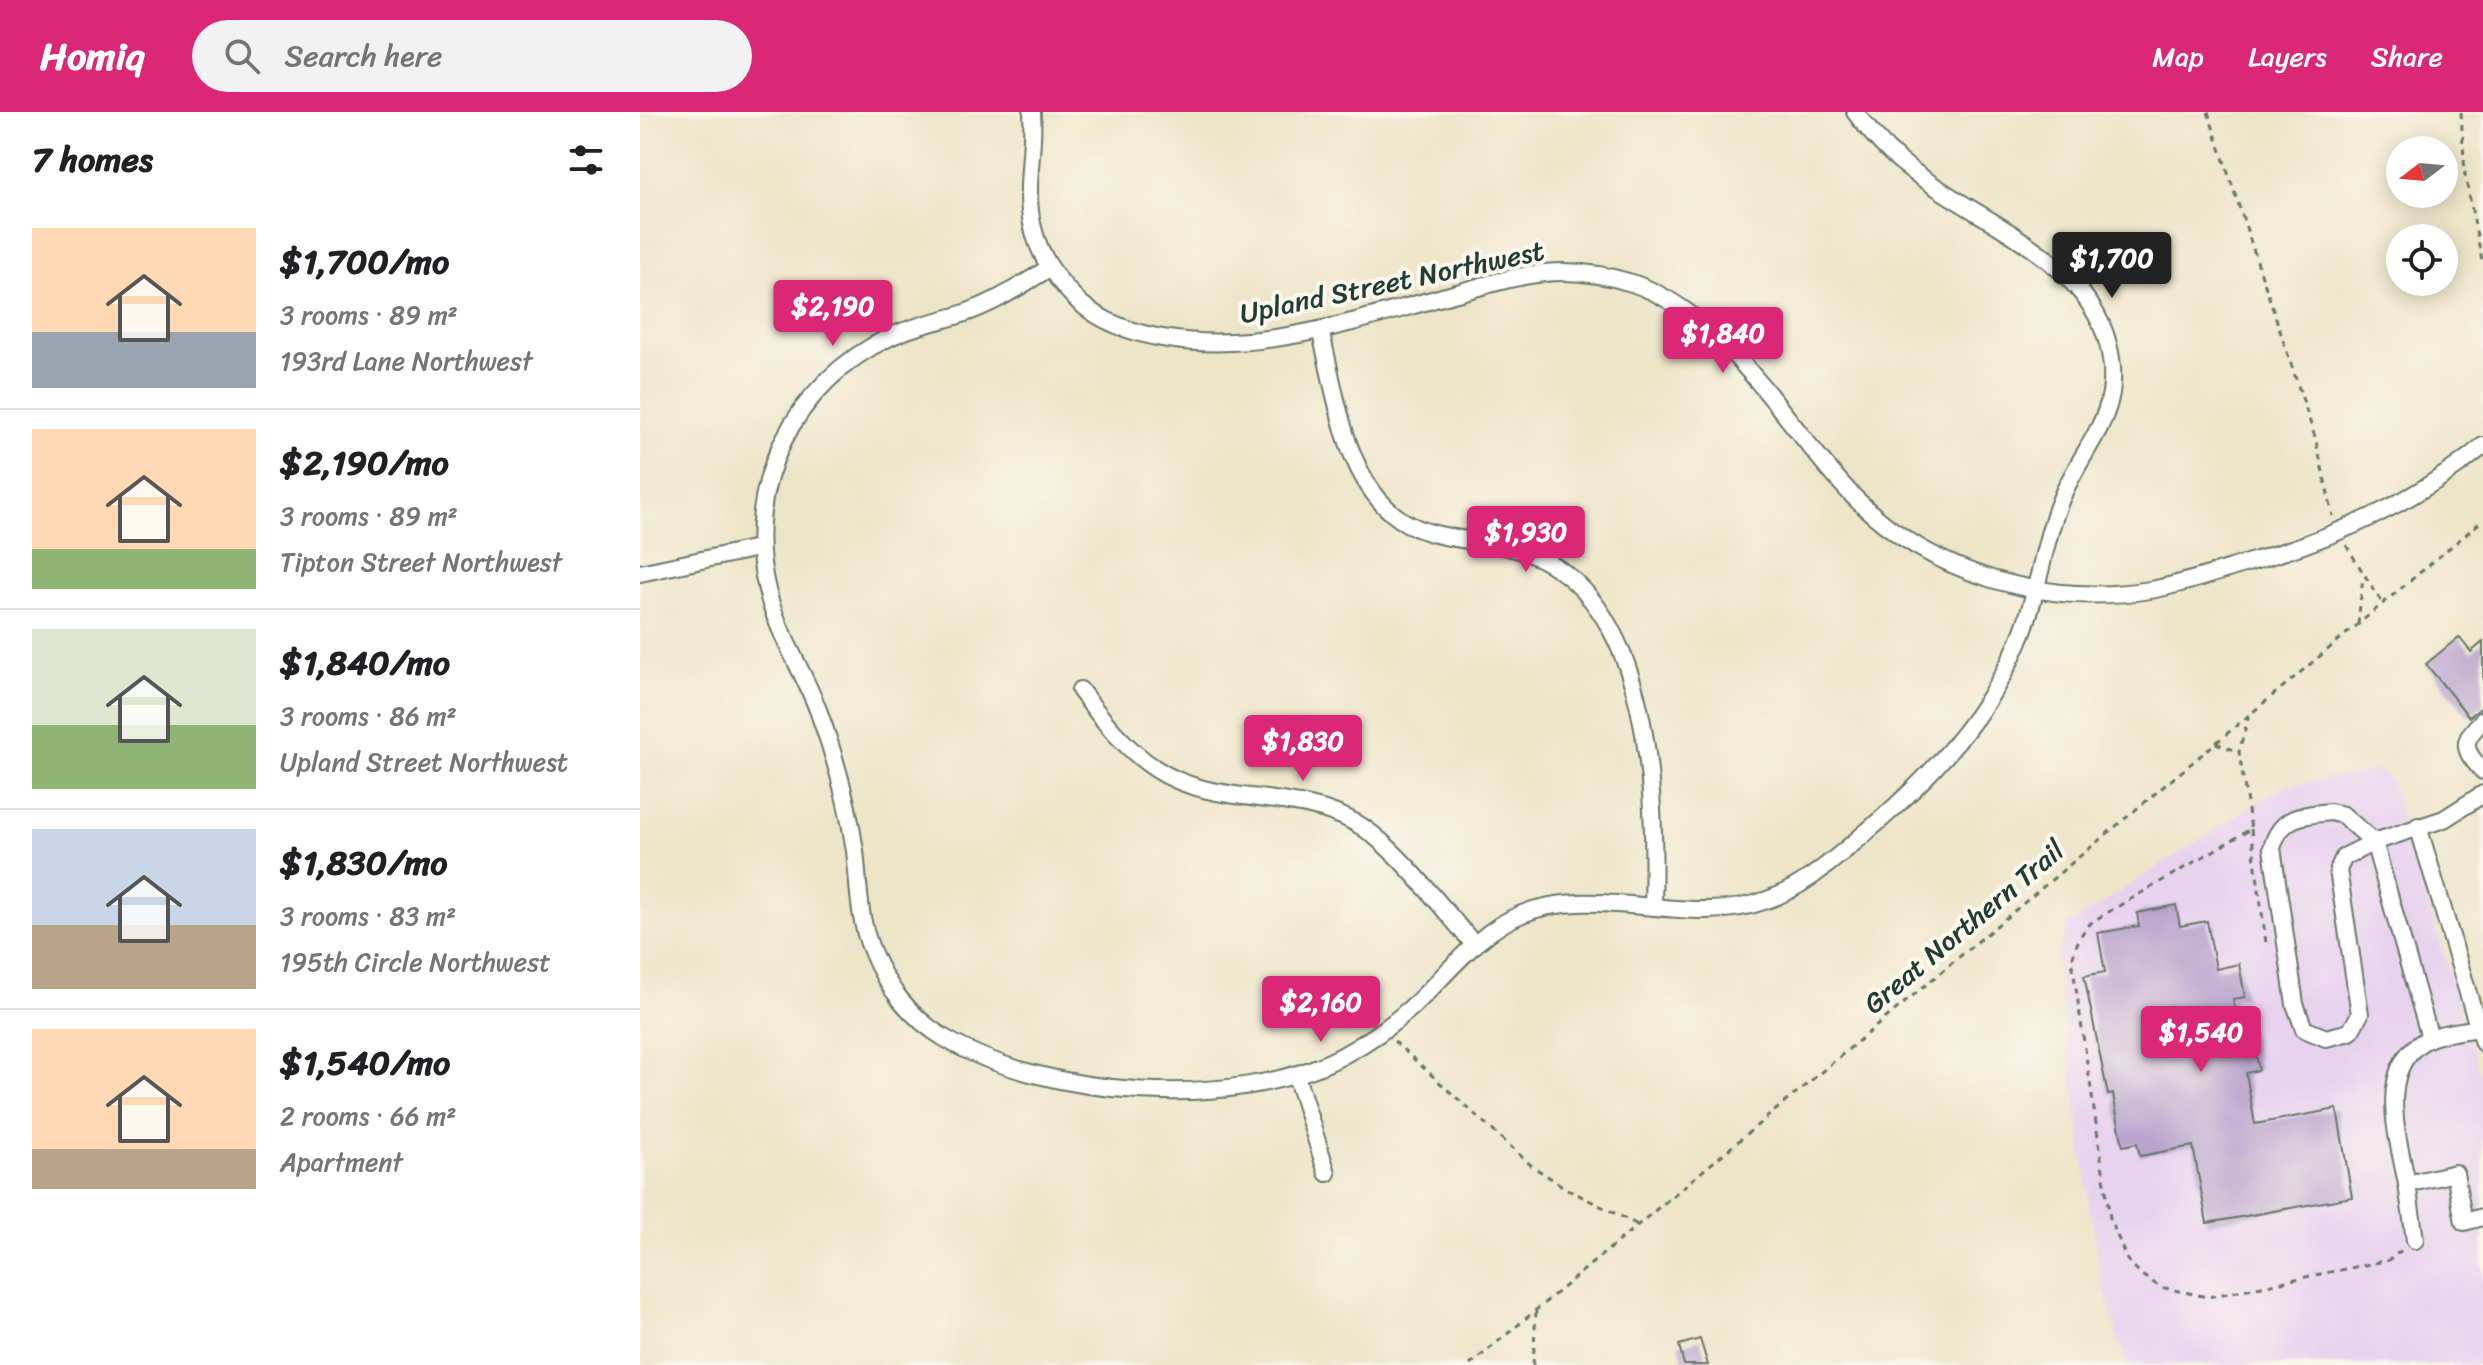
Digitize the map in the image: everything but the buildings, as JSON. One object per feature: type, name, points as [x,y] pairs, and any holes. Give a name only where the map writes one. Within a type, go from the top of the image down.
[{"type":"street","name":"Upland Street Northwest","points":[[1032,112],[1029,209],[1033,230],[1049,268],[1060,284],[1088,310],[1128,330],[1150,336],[1247,343],[1320,330],[1540,273],[1588,273],[1636,284],[1677,304],[1715,336],[1854,497],[1897,534],[1944,561],[2036,590],[2079,594],[2152,589],[2342,533],[2422,491],[2483,446]]},
{"type":"street","points":[[1049,268],[977,309],[880,341],[825,381],[797,416],[776,454],[761,510],[758,548],[774,615],[809,686],[839,770],[851,829],[864,930],[883,973],[910,1010],[938,1033],[974,1053],[1029,1071],[1102,1086],[1174,1091],[1230,1089],[1296,1076],[1329,1063],[1383,1031],[1503,923],[1544,907],[1712,910],[1753,905],[1792,889],[1830,863],[1925,780],[1958,743],[2000,681],[2021,636],[2063,494],[2098,433],[2110,404],[2112,365],[2103,327],[2087,299],[2064,273],[1906,167],[1855,112]]},
{"type":"street","points":[[1320,330],[1351,449],[1368,487],[1380,502],[1394,515],[1427,531],[1509,547],[1551,564],[1585,591],[1608,625],[1631,688],[1648,759],[1655,833],[1653,907]]},
{"type":"street","points":[[640,573],[758,548]]},
{"type":"street","points":[[1080,690],[1130,749],[1174,778],[1211,789],[1322,807],[1356,823],[1386,846],[1475,945]]},
{"type":"street","points":[[2483,720],[2466,736],[2469,754],[2483,771]]},
{"type":"street","points":[[2430,1038],[2374,842],[2343,815],[2330,812],[2287,819],[2276,832],[2272,848],[2295,1004],[2304,1029],[2326,1038],[2350,1032],[2360,1014],[2338,870],[2344,857],[2374,842],[2462,810],[2483,794]]},
{"type":"street","points":[[2415,1240],[2393,1083],[2405,1055],[2430,1038],[2481,1036],[2418,826]]},
{"type":"street","points":[[1296,1076],[1327,1173]]},
{"type":"street","points":[[2407,1184],[2455,1173],[2464,1222],[2483,1217]]},
{"type":"path","points":[[2208,112],[2306,407],[2333,516],[2349,552],[2382,603]]},
{"type":"path","points":[[2461,112],[2465,175],[2483,266]]},
{"type":"path","name":"Great Northern Trail","points":[[1470,1365],[2483,520]]},
{"type":"path","points":[[2358,624],[2364,575]]},
{"type":"path","points":[[2250,715],[2239,752],[2266,943],[2285,940]]},
{"type":"path","points":[[2216,743],[2239,752]]},
{"type":"path","points":[[2251,829],[2093,921],[2078,937],[2072,961],[2110,1218],[2117,1241],[2127,1260],[2160,1287],[2208,1297],[2389,1260],[2415,1240]]},
{"type":"path","points":[[1383,1031],[1532,1166],[1567,1189],[1638,1225]]},
{"type":"path","points":[[1533,1365],[1536,1310]]},
{"type":"shaded area","points":[[2378,770],[2390,779],[2483,1082],[2483,1365],[2126,1365],[2100,1278],[2056,961],[2067,926],[2281,787]]}]
